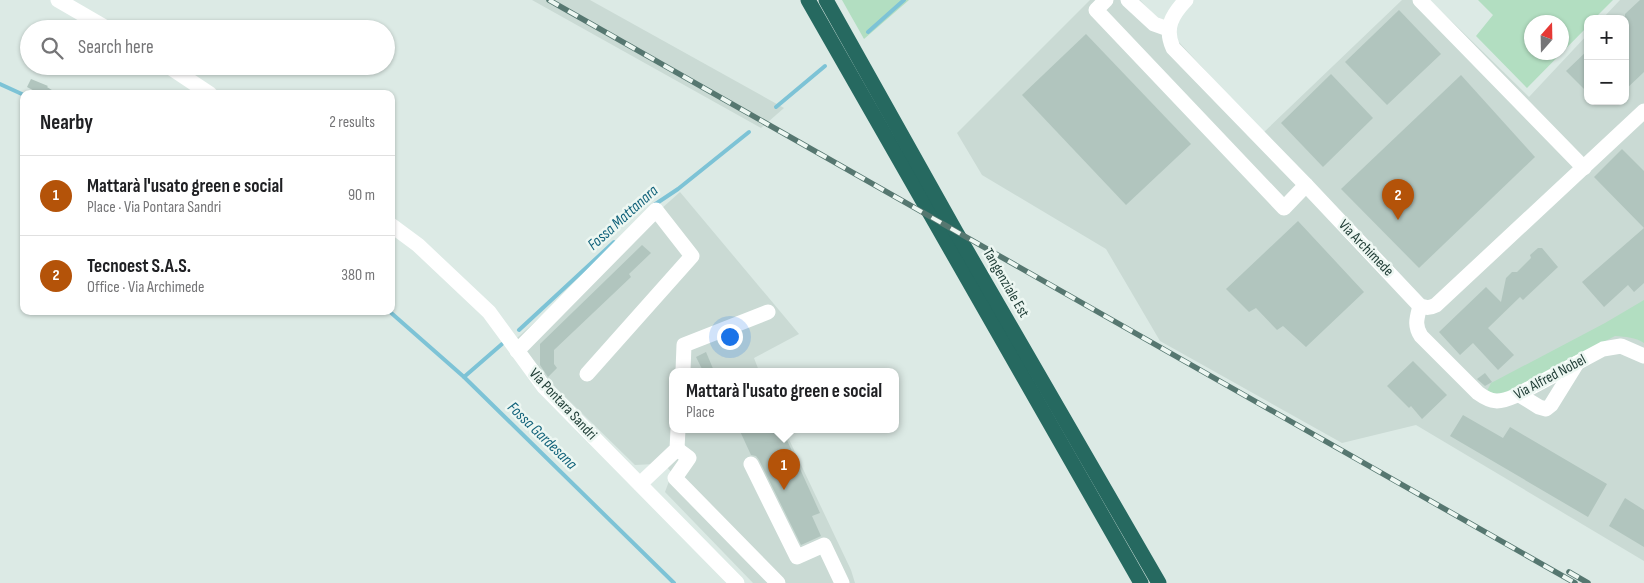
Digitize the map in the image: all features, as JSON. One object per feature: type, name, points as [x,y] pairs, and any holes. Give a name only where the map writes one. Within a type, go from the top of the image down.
[{"type":"highway","name":"Tangenziale Est","points":[[808,0],[912,166]]},
{"type":"highway","name":"Tangenziale Est","points":[[826,0],[912,166],[1140,583]]},
{"type":"highway","name":"Tangenziale Est","points":[[962,256],[1159,583]]},
{"type":"street","points":[[58,0],[92,20]]},
{"type":"street","points":[[1106,0],[1096,10],[1284,208],[1306,185]]},
{"type":"street","points":[[1128,0],[1154,24],[1168,29],[1172,17],[1186,0]]},
{"type":"street","points":[[1420,0],[1584,168]]},
{"type":"street","name":"Via Archimede","points":[[1168,29],[1173,48],[1420,306]]},
{"type":"street","points":[[182,75],[204,90]]},
{"type":"street","points":[[1420,306],[1430,308],[1436,305],[1644,111]]},
{"type":"street","points":[[517,350],[656,210],[692,256],[587,374]]},
{"type":"street","name":"Via Pontara Sandri","points":[[395,228],[418,245],[489,312],[544,387],[737,583]]},
{"type":"street","name":"Via Alfred Nobel","points":[[1420,306],[1416,329],[1484,398],[1502,402],[1603,348],[1622,346],[1644,356]]},
{"type":"street","points":[[683,368],[684,345],[768,312]]},
{"type":"street","points":[[1518,394],[1539,407],[1546,408],[1551,405],[1578,362]]},
{"type":"street","points":[[640,484],[677,448],[678,433]]},
{"type":"street","points":[[677,448],[689,458],[675,478],[778,583]]},
{"type":"street","points":[[751,464],[797,557],[824,546],[842,583]]},
{"type":"shaded area","points":[[532,0],[590,0],[784,108],[761,128]]},
{"type":"shaded area","points":[[1090,0],[1140,0],[1263,133],[1402,0],[1430,0],[1529,97],[1564,60],[1569,60],[1569,54],[1584,38],[1584,105],[1629,105],[1629,15],[1606,15],[1620,0],[1644,0],[1644,561],[1416,425],[1342,443],[1160,341],[1106,249],[982,175],[957,133]]},
{"type":"shaded area","points":[[680,192],[799,334],[754,358],[758,368],[669,368],[669,433],[786,433],[851,570],[855,583],[753,583],[665,492],[672,473],[661,460],[655,464],[635,465],[545,377],[517,338]]},
{"type":"green space","points":[[842,0],[909,0],[864,39]]},
{"type":"green space","points":[[1478,0],[1613,0],[1598,15],[1584,15],[1584,30],[1569,45],[1569,15],[1524,15],[1524,60],[1555,60],[1527,88],[1476,36],[1493,15]]},
{"type":"green space","points":[[1644,300],[1644,343],[1634,338],[1615,336],[1503,394],[1486,393],[1491,383],[1605,323]]},
{"type":"building","points":[[1640,0],[1644,0],[1644,72],[1629,86],[1629,15],[1625,14]]},
{"type":"building","points":[[1399,10],[1441,54],[1387,105],[1345,62]]},
{"type":"building","points":[[1086,34],[1191,144],[1126,205],[1022,95]]},
{"type":"building","points":[[1584,54],[1584,89],[1566,71]]},
{"type":"building","points":[[1331,74],[1373,118],[1323,167],[1281,123]]},
{"type":"building","points":[[1461,75],[1535,157],[1419,268],[1341,189]]},
{"type":"building","points":[[31,79],[48,86],[52,90],[33,90],[27,87]]},
{"type":"building","points":[[1622,149],[1644,171],[1644,228],[1594,177]]},
{"type":"building","points":[[1298,221],[1364,292],[1306,347],[1283,326],[1277,330],[1256,308],[1249,312],[1226,289]]},
{"type":"building","points":[[1644,228],[1644,283],[1634,292],[1628,285],[1604,307],[1582,282]]},
{"type":"building","points":[[642,245],[651,253],[629,274],[631,277],[554,350],[554,364],[557,368],[548,377],[540,365],[540,344]]},
{"type":"building","points":[[1538,248],[1542,248],[1558,267],[1523,300],[1520,297],[1488,328],[1514,355],[1498,370],[1473,343],[1460,355],[1439,332],[1486,287],[1501,302],[1506,278],[1512,272],[1517,272]]},
{"type":"building","points":[[706,352],[713,368],[702,368],[696,357]]},
{"type":"building","points":[[1413,361],[1447,395],[1422,419],[1411,406],[1409,408],[1387,386]]},
{"type":"building","points":[[1485,373],[1492,382],[1485,386],[1477,379]]},
{"type":"building","points":[[1463,415],[1503,438],[1510,427],[1607,484],[1588,517],[1450,436]]},
{"type":"building","points":[[741,433],[784,433],[820,513],[812,516],[821,536],[801,545],[759,460],[756,456],[751,455]]},
{"type":"building","points":[[1625,498],[1644,510],[1644,547],[1609,526]]},
{"type":"waterway","name":"Fossa Mattanara","points":[[868,32],[904,0]]},
{"type":"waterway","name":"Fossa Mattanara","points":[[776,107],[825,66]]},
{"type":"waterway","name":"Fossa Gardesana","points":[[0,84],[20,93]]},
{"type":"waterway","name":"Fossa Mattanara","points":[[654,205],[678,189],[749,132]]},
{"type":"waterway","name":"Fossa Mattanara","points":[[519,330],[614,242]]},
{"type":"waterway","name":"Fossa Gardesana","points":[[394,315],[464,377],[674,583]]},
{"type":"waterway","name":"Fossa Mattanara","points":[[464,377],[502,344]]},
{"type":"railway","points":[[549,0],[1575,583]]},
{"type":"railway","points":[[1569,572],[1588,583]]},
{"type":"place","name":"Tecnoest S.A.S.","points":[[1398,220]]},
{"type":"place","name":"Mattarà l'usato green e social","points":[[784,490]]}]
